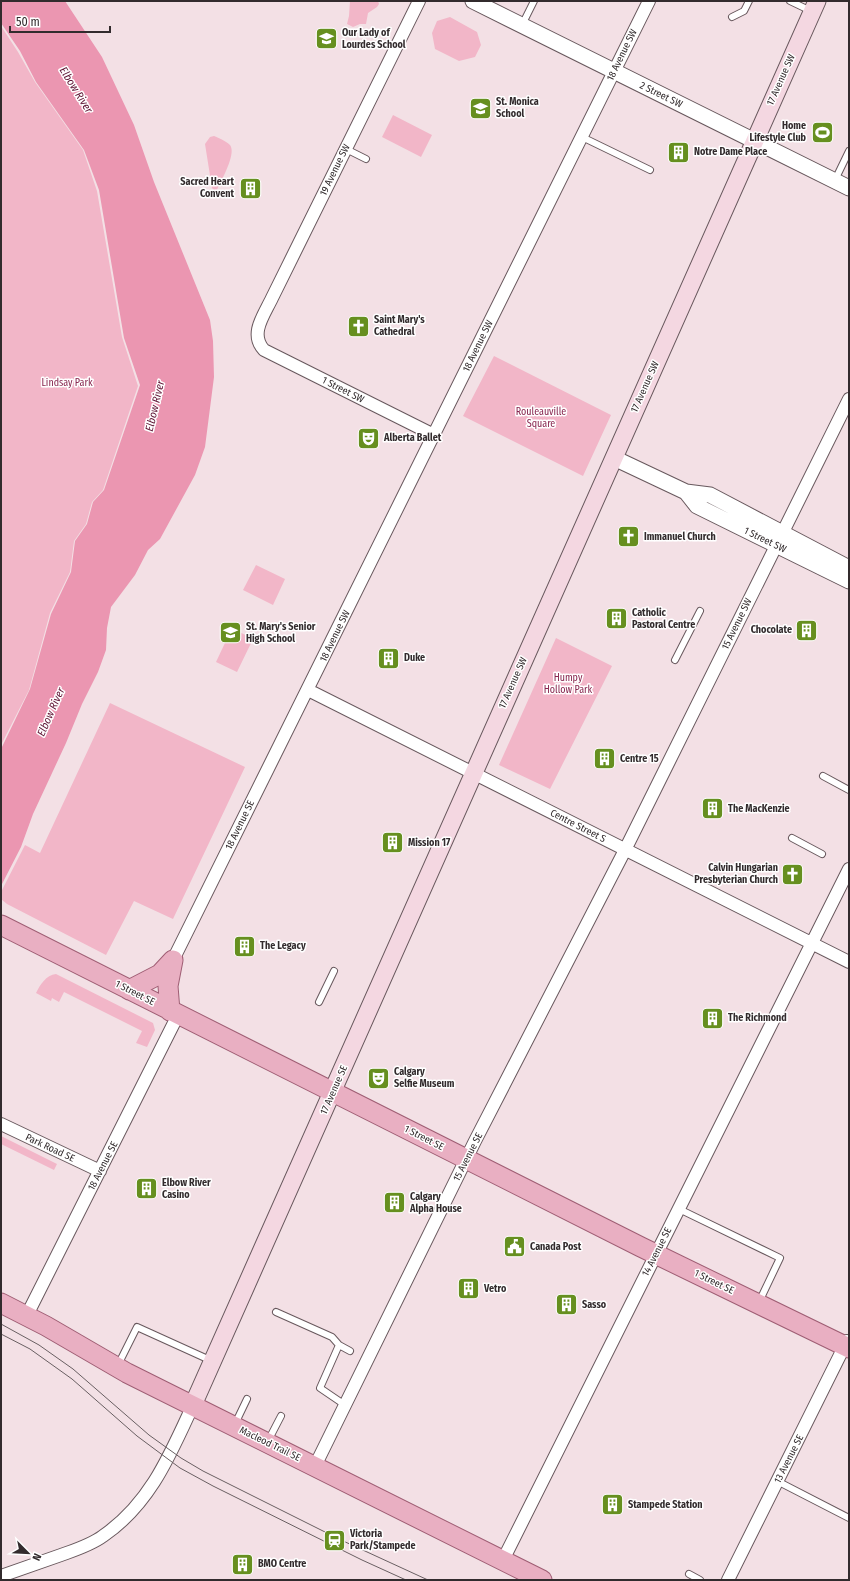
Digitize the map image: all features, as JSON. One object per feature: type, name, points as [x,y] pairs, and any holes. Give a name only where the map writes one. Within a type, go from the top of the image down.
[{"type":"main road","name":"17 Avenue SW","points":[[473,773],[814,6]]},
{"type":"main road","name":"17 Avenue SE","points":[[193,1405],[214,1361],[473,773]]},
{"type":"main road","name":"1 Street SE","points":[[3,927],[656,1254],[758,1304],[848,1344]]},
{"type":"main road","points":[[129,990],[160,974],[173,960]]},
{"type":"main road","points":[[173,960],[168,986],[174,1013]]},
{"type":"main road","name":"Macleod Trail SE","points":[[1,1303],[27,1315],[117,1367],[542,1580]]},
{"type":"street","name":"19 Avenue SW","points":[[257,340],[258,328],[419,1]]},
{"type":"street","name":"2 Street SW","points":[[473,1],[849,188]]},
{"type":"street","name":"18 Avenue SW","points":[[308,690],[649,1]]},
{"type":"street","name":"1 Street SW","points":[[257,340],[259,345],[264,350],[434,435]]},
{"type":"street","name":"15 Avenue SW","points":[[625,850],[849,398]]},
{"type":"street","name":"1 Street SW","points":[[614,458],[686,492],[710,495],[849,581]]},
{"type":"street","name":"1 Street SW","points":[[779,539],[849,568]]},
{"type":"street","name":"Centre Street S","points":[[308,690],[849,962]]},
{"type":"street","name":"18 Avenue SE","points":[[173,960],[308,690]]},
{"type":"street","name":"15 Avenue SE","points":[[315,1466],[466,1159],[625,850]]},
{"type":"street","name":"14 Avenue SE","points":[[503,1560],[849,869]]},
{"type":"street","name":"18 Avenue SE","points":[[27,1315],[100,1171],[174,1013]]},
{"type":"street","name":"Park Road SE","points":[[1,1124],[100,1171]]},
{"type":"street","name":"13 Avenue SE","points":[[728,1580],[848,1344]]},
{"type":"street","points":[[1,1576],[76,1549],[102,1537],[126,1516],[144,1498],[162,1470],[193,1405]]},
{"type":"lane","points":[[522,25],[534,1]]},
{"type":"lane","points":[[732,17],[744,11],[749,1]]},
{"type":"lane","points":[[790,1],[814,6]]},
{"type":"lane","points":[[582,137],[650,170]]},
{"type":"lane","points":[[346,149],[366,159]]},
{"type":"lane","points":[[835,180],[849,152]]},
{"type":"lane","points":[[675,660],[700,611]]},
{"type":"lane","points":[[823,776],[849,790]]},
{"type":"lane","points":[[792,838],[822,854]]},
{"type":"lane","points":[[319,1002],[334,971]]},
{"type":"lane","points":[[679,1209],[780,1258],[758,1304]]},
{"type":"lane","points":[[276,1312],[332,1337],[339,1346],[350,1351]]},
{"type":"lane","points":[[117,1367],[137,1327],[214,1361]]},
{"type":"lane","points":[[339,1346],[320,1388],[345,1405]]},
{"type":"lane","points":[[234,1426],[247,1400]]},
{"type":"lane","points":[[267,1442],[280,1416]]},
{"type":"lane","points":[[777,1482],[849,1518]]},
{"type":"lane","points":[[689,1574],[700,1580]]},
{"type":"green space","points":[[350,1],[378,1],[379,4],[368,13],[366,24],[360,24],[353,27],[347,24]]},
{"type":"green space","points":[[450,17],[477,32],[481,45],[475,57],[459,61],[435,49],[432,33],[437,21]]},
{"type":"green space","name":"Lindsay Park","points":[[1,26],[35,82],[83,150],[97,191],[122,337],[138,386],[103,490],[92,502],[86,524],[74,541],[70,572],[50,613],[29,690],[1,745]]},
{"type":"green space","points":[[393,115],[432,135],[421,157],[382,137]]},
{"type":"green space","points":[[214,136],[230,145],[232,149],[230,161],[216,192],[212,188],[205,144],[210,137]]},
{"type":"green space","name":"Rouleauville Square","points":[[494,356],[611,415],[583,476],[463,416]]},
{"type":"green space","points":[[256,565],[285,579],[273,605],[243,590]]},
{"type":"green space","points":[[232,628],[253,639],[237,672],[216,662]]},
{"type":"green space","name":"Humpy Hollow Park","points":[[556,638],[612,666],[550,789],[499,765]]},
{"type":"green space","points":[[110,703],[245,767],[173,919],[134,901],[106,955],[7,904],[1,899],[1,892],[25,845],[40,853]]},
{"type":"green space","points":[[56,974],[153,1023],[155,1030],[147,1047],[136,1043],[142,1031],[64,992],[59,1002],[52,998],[51,1001],[36,993],[46,978]]},
{"type":"green space","points":[[1,1136],[57,1164],[54,1170],[1,1144]]},
{"type":"water","name":"Elbow River","points":[[1,1],[65,1],[102,57],[134,125],[154,182],[210,320],[213,341],[214,377],[205,447],[195,475],[160,539],[148,550],[135,575],[111,607],[107,628],[106,650],[98,672],[82,704],[66,743],[33,814],[21,847],[1,886],[1,749],[30,689],[51,614],[71,572],[75,541],[87,524],[93,502],[104,490],[140,385],[124,338],[99,190],[84,150],[36,82],[20,51],[1,23]]},
{"type":"tram line","points":[[1,1324],[39,1345],[73,1369],[149,1435],[181,1458],[203,1471],[341,1540],[428,1580]]},
{"type":"tram line","points":[[1,1334],[30,1349],[72,1379],[137,1436],[180,1468],[362,1560],[406,1580]]},
{"type":"place","name":"Our Lady of Lourdes School","points":[[327,39]]},
{"type":"place","name":"St. Monica School","points":[[481,108]]},
{"type":"place","name":"Home Lifestyle Club","points":[[822,132]]},
{"type":"place","name":"Notre Dame Place","points":[[679,152]]},
{"type":"place","name":"Sacred Heart Convent","points":[[250,188]]},
{"type":"place","name":"Saint Mary's Cathedral","points":[[358,326]]},
{"type":"place","name":"Alberta Ballet","points":[[368,438]]},
{"type":"place","name":"Immanuel Church","points":[[628,537]]},
{"type":"place","name":"Catholic Pastoral Centre","points":[[617,619]]},
{"type":"place","name":"Chocolate","points":[[807,630]]},
{"type":"place","name":"St. Mary's Senior High School","points":[[231,633]]},
{"type":"place","name":"Duke","points":[[388,658]]},
{"type":"place","name":"Centre 15","points":[[604,759]]},
{"type":"place","name":"The MacKenzie","points":[[712,809]]},
{"type":"place","name":"Mission 17","points":[[393,843]]},
{"type":"place","name":"Calvin Hungarian Presbyterian Church","points":[[793,874]]},
{"type":"place","name":"The Legacy","points":[[244,946]]},
{"type":"place","name":"The Richmond","points":[[712,1018]]},
{"type":"place","name":"Calgary Selfie Museum","points":[[378,1078]]},
{"type":"place","name":"Elbow River Casino","points":[[147,1189]]},
{"type":"place","name":"Calgary Alpha House","points":[[395,1203]]},
{"type":"place","name":"Canada Post","points":[[515,1247]]},
{"type":"place","name":"Vetro","points":[[468,1289]]},
{"type":"place","name":"Sasso","points":[[567,1305]]},
{"type":"place","name":"Stampede Station","points":[[612,1505]]},
{"type":"place","name":"Victoria Park/Stampede","points":[[335,1540]]},
{"type":"place","name":"BMO Centre","points":[[242,1564]]}]
